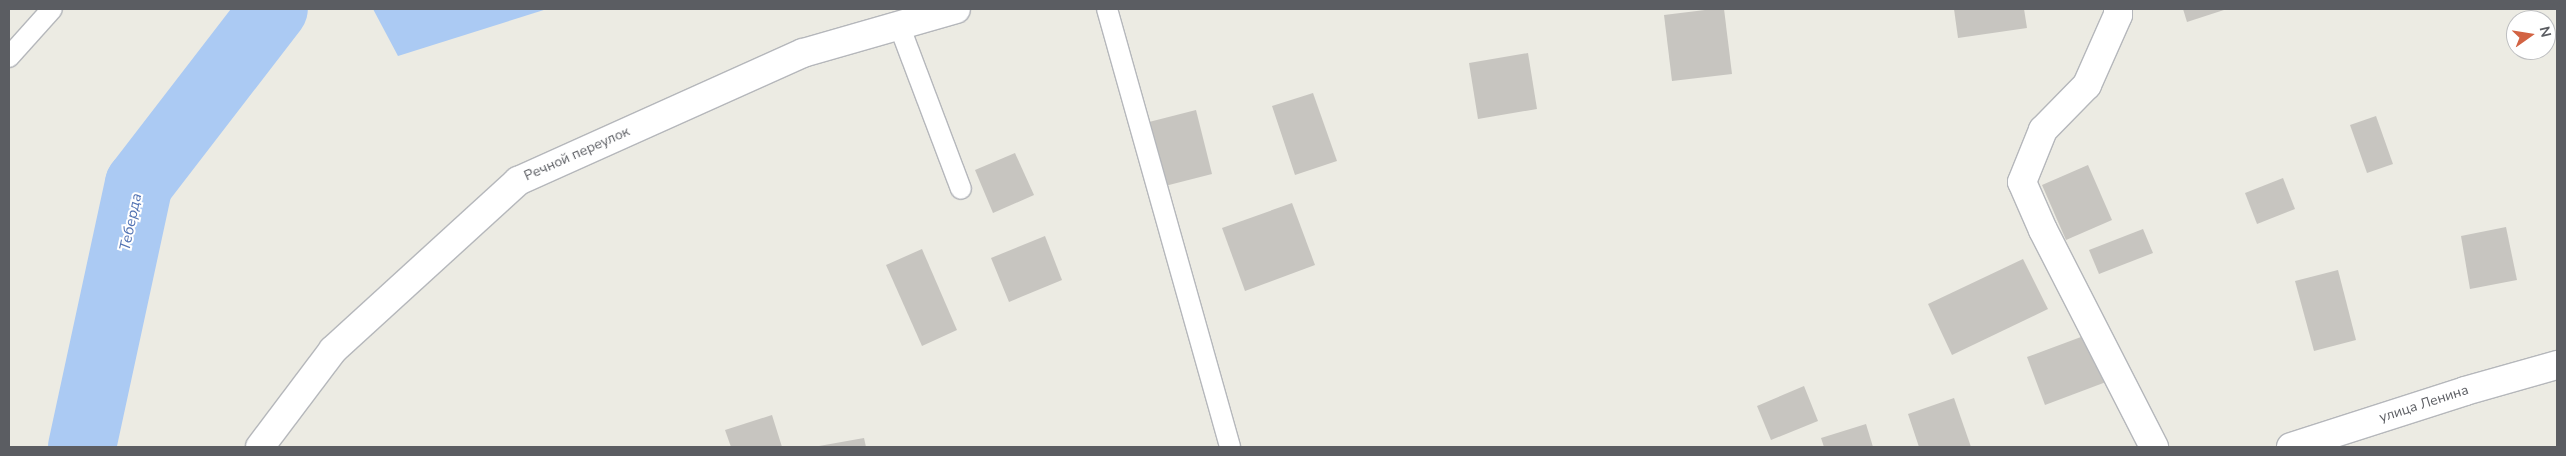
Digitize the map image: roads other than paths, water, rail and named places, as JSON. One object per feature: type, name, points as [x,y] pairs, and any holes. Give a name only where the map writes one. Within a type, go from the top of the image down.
[{"type":"street","name":"Речной переулок","points":[[260,447],[333,350],[518,181],[803,53],[956,9]]},
{"type":"street","points":[[2118,9],[2118,16],[2087,86],[2043,130],[2022,182],[2043,230],[2154,447]]},
{"type":"street","name":"улица Ленина","points":[[2291,447],[2465,391],[2557,365]]},
{"type":"lane","points":[[9,57],[52,9]]},
{"type":"lane","points":[[1107,9],[1230,447]]},
{"type":"lane","points":[[899,25],[961,189]]},
{"type":"water","points":[[373,9],[547,9],[398,56]]},
{"type":"waterway","name":"Теберда","points":[[82,447],[139,184],[274,9]]}]
